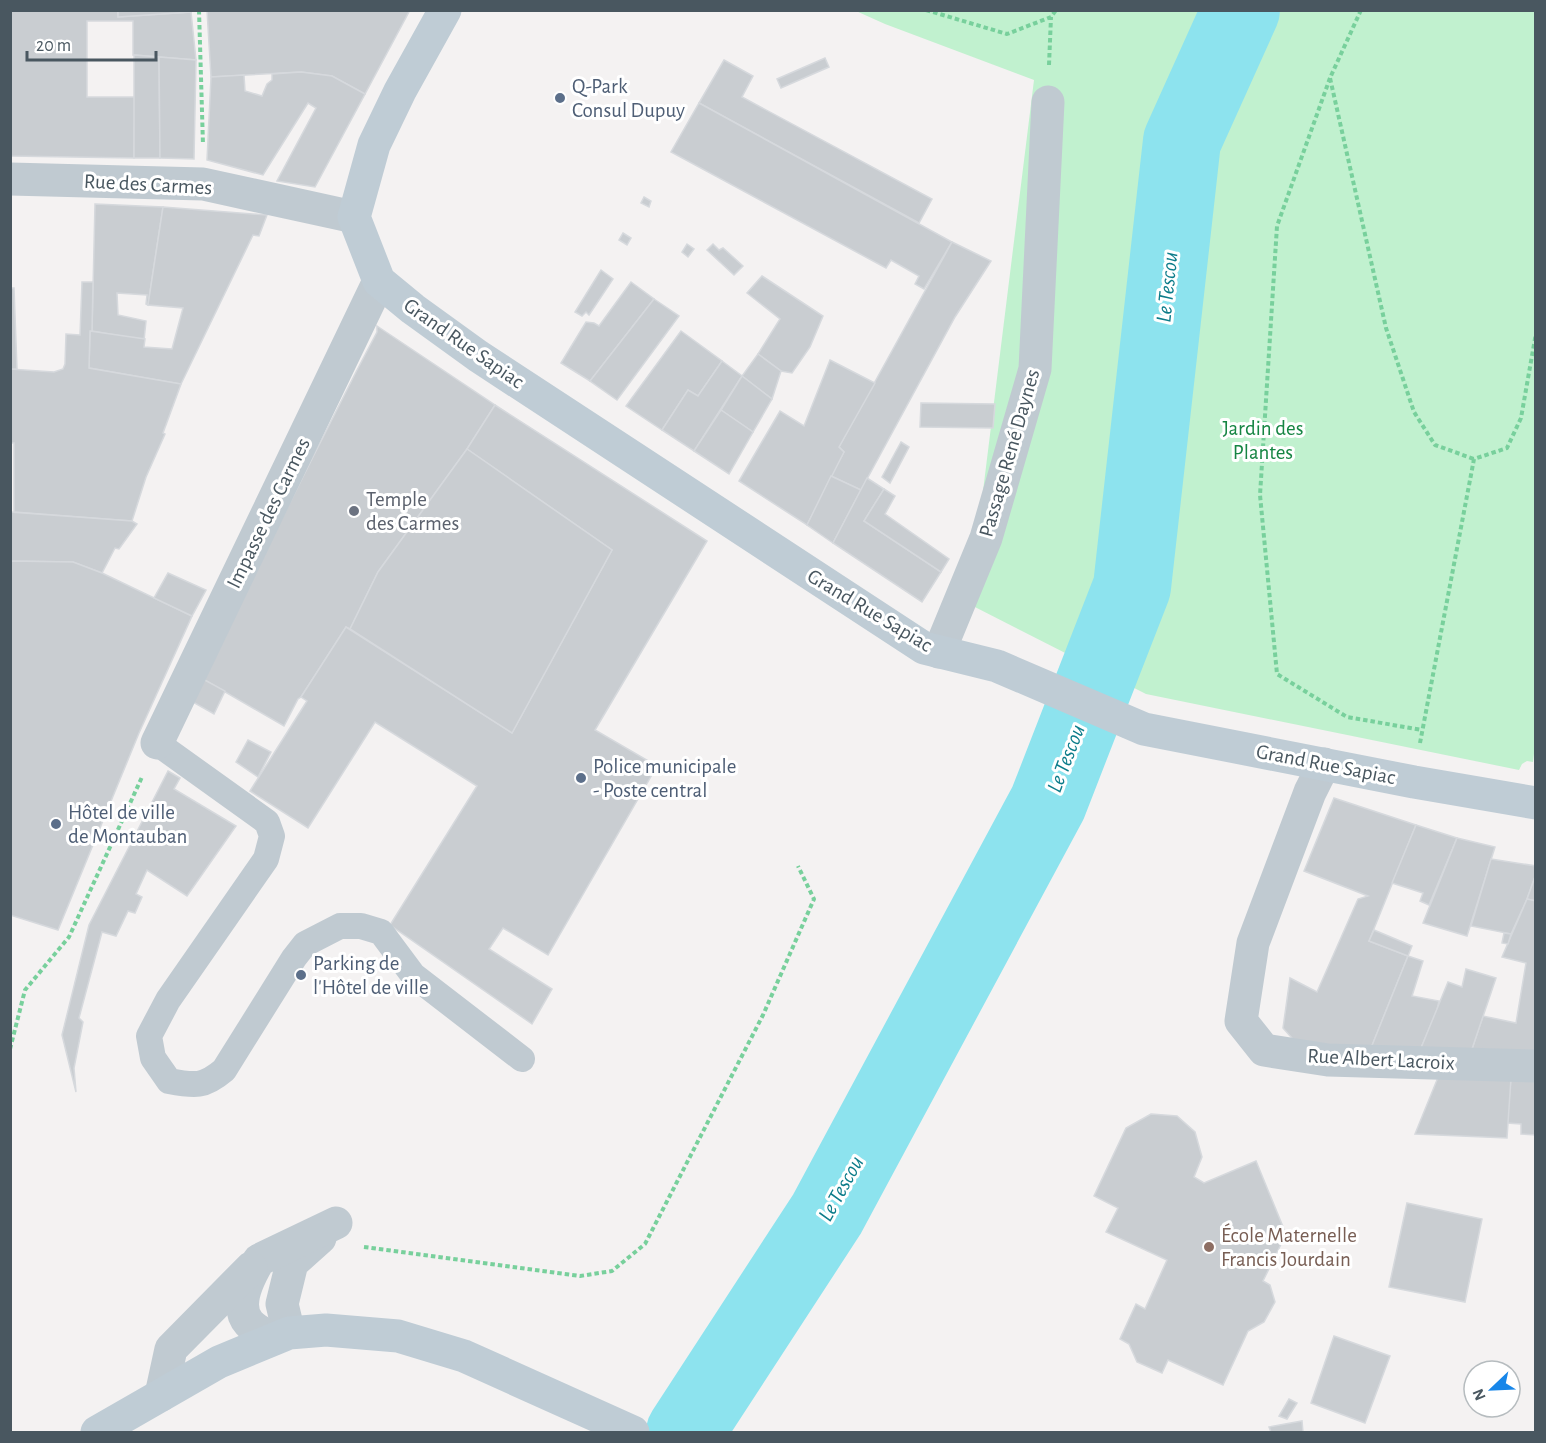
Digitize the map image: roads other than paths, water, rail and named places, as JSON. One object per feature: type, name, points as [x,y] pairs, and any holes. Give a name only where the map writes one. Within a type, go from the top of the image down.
[{"type":"main road","points":[[379,281],[354,217],[374,145],[400,91],[445,10]]},
{"type":"main road","name":"Grand Rue Sapiac","points":[[379,281],[478,356],[924,648],[997,666],[1144,729],[1414,782],[1536,803]]},
{"type":"main road","points":[[97,1432],[219,1362],[281,1336],[326,1330],[398,1336],[464,1356],[633,1432]]},
{"type":"street","name":"Passage René Daynes","points":[[939,652],[986,538],[1035,369],[1048,102]]},
{"type":"street","name":"Rue des Carmes","points":[[10,179],[203,184],[354,217]]},
{"type":"street","name":"Impasse des Carmes","points":[[157,743],[379,281]]},
{"type":"street","name":"Rue Albert Lacroix","points":[[1324,764],[1310,792],[1253,943],[1241,1021],[1264,1050],[1328,1060],[1536,1065]]},
{"type":"street","points":[[161,1395],[171,1349],[259,1260],[336,1223],[292,1263],[282,1304],[281,1336],[248,1323],[243,1311],[243,1294],[259,1260]]},
{"type":"lane","points":[[157,743],[267,822],[272,836],[266,859],[168,1000],[149,1036],[153,1059],[169,1081],[190,1085],[210,1082],[224,1070],[305,944],[340,926],[361,926],[381,932],[413,975],[522,1059]]},
{"type":"waterway","name":"Le Tescou","points":[[685,1432],[827,1214],[1048,803],[1132,587],[1182,141],[1241,10]]},
{"type":"place","name":"Q-Park Consul Dupuy","points":[[560,98]]},
{"type":"place","name":"Temple des Carmes","points":[[354,511]]},
{"type":"place","name":"Police municipale - Poste central","points":[[581,778]]},
{"type":"place","name":"Hôtel de ville de Montauban","points":[[56,824]]},
{"type":"place","name":"Parking de l'Hôtel de ville","points":[[301,975]]},
{"type":"place","name":"École Maternelle Francis Jourdain","points":[[1209,1247]]},
{"type":"park label","name":"Jardin des Plantes","points":[[1263,440]]}]
